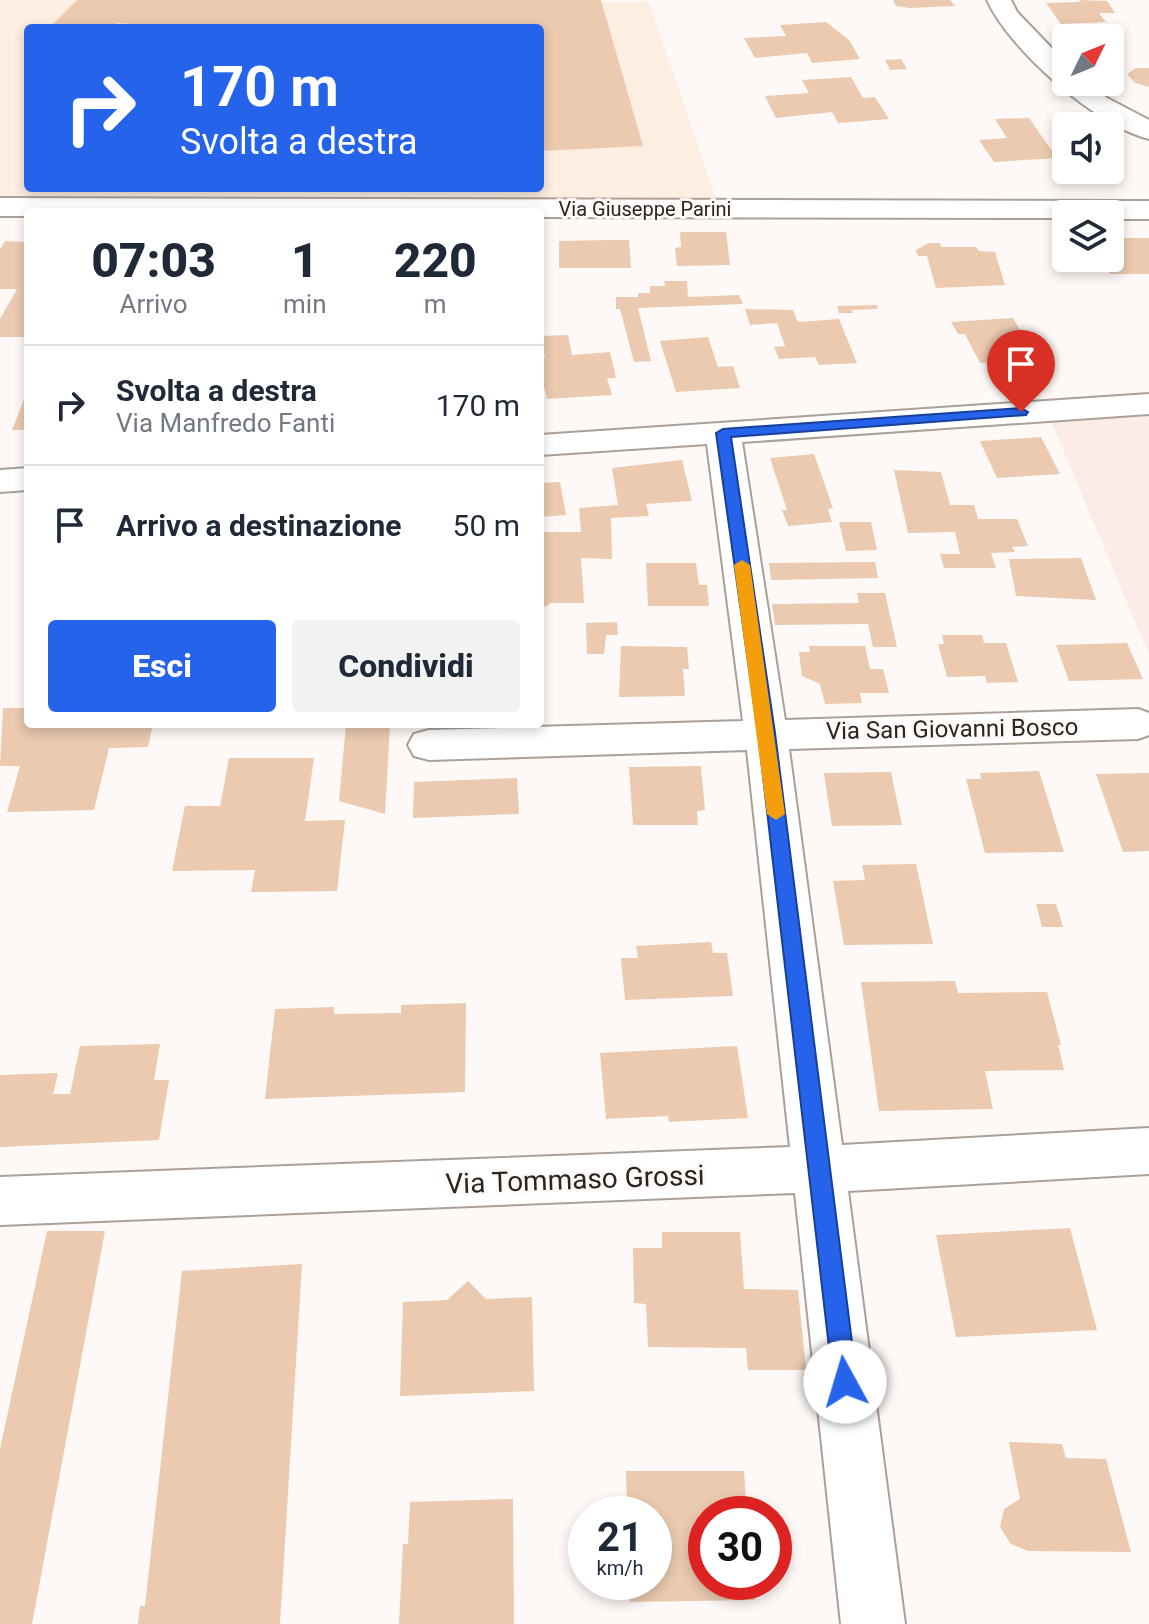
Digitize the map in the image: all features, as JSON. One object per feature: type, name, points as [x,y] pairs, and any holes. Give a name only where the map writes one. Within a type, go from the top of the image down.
[{"type":"street","points":[[999,0],[1006,15],[1052,63]]},
{"type":"street","points":[[1088,96],[1149,131]]},
{"type":"street","points":[[0,200],[34,208]]},
{"type":"street","points":[[0,207],[34,208]]},
{"type":"street","name":"Via Giuseppe Parini","points":[[544,209],[1149,210]]},
{"type":"street","points":[[544,445],[1149,404]]},
{"type":"street","points":[[723,433],[766,733],[873,1624]]},
{"type":"street","name":"Via San Giovanni Bosco","points":[[429,745],[1138,724]]},
{"type":"street","name":"Via Tommaso Grossi","points":[[0,1201],[820,1169],[1149,1151]]},
{"type":"shaded area","points":[[0,0],[649,2],[719,207],[9,199],[0,195]]},
{"type":"shaded area","points":[[1149,415],[1149,655],[1051,421]]},
{"type":"building","points":[[77,0],[601,0],[643,146],[544,151],[544,24],[53,24]]},
{"type":"building","points":[[893,0],[950,0],[955,6],[910,8],[896,6]]},
{"type":"building","points":[[1107,1],[1115,13],[1099,13],[1106,22],[1061,24],[1046,3]]},
{"type":"building","points":[[826,22],[849,40],[860,59],[812,63],[807,53],[755,58],[744,38],[786,36],[780,25]]},
{"type":"building","points":[[901,59],[907,69],[890,70],[885,60]]},
{"type":"building","points":[[1136,68],[1149,68],[1149,87],[1135,83],[1127,74]]},
{"type":"building","points":[[851,77],[863,98],[875,97],[889,119],[838,123],[832,112],[776,118],[765,96],[809,93],[802,80]]},
{"type":"building","points":[[1029,118],[1052,151],[1052,158],[994,162],[979,140],[1007,138],[995,119]]},
{"type":"building","points":[[680,232],[726,232],[730,265],[677,266],[675,248],[681,247]]},
{"type":"building","points":[[1124,238],[1149,238],[1149,274],[1110,274],[1124,272]]},
{"type":"building","points":[[629,240],[631,268],[559,268],[559,241]]},
{"type":"building","points":[[5,241],[24,242],[24,337],[0,337],[0,319],[17,289],[0,289],[0,249]]},
{"type":"building","points":[[929,243],[995,252],[1005,285],[936,288],[927,256],[918,256],[916,250]]},
{"type":"building","points":[[664,281],[687,281],[688,297],[739,295],[743,304],[638,308],[651,361],[634,362],[620,309],[616,309],[616,297],[638,297],[638,293],[650,293],[650,286],[665,286]]},
{"type":"building","points":[[877,305],[878,309],[851,310],[853,313],[839,313],[837,306]]},
{"type":"building","points":[[745,309],[793,310],[798,322],[839,319],[857,363],[819,365],[815,357],[779,359],[774,347],[785,346],[777,323],[750,325]]},
{"type":"building","points":[[1013,318],[1037,359],[980,363],[965,334],[958,334],[951,322]]},
{"type":"building","points":[[568,335],[572,355],[610,352],[616,378],[607,378],[612,395],[547,399],[544,387],[544,336]]},
{"type":"building","points":[[708,337],[718,367],[733,366],[740,388],[676,392],[660,341]]},
{"type":"building","points":[[24,399],[24,430],[12,430]]},
{"type":"building","points":[[1041,437],[1060,474],[997,478],[980,441]]},
{"type":"building","points":[[814,454],[833,508],[828,509],[832,522],[788,526],[782,510],[787,510],[770,458]]},
{"type":"building","points":[[682,460],[692,501],[646,504],[649,516],[611,518],[612,559],[581,558],[584,603],[550,603],[546,607],[544,532],[581,532],[579,508],[618,505],[612,468]]},
{"type":"building","points":[[894,470],[941,472],[950,505],[974,505],[978,519],[1017,519],[1028,546],[1012,547],[1015,552],[991,553],[996,568],[944,568],[940,554],[960,554],[955,532],[908,533]]},
{"type":"building","points":[[560,482],[566,515],[544,517],[544,483]]},
{"type":"building","points":[[839,522],[871,522],[877,550],[846,551]]},
{"type":"building","points":[[1081,558],[1096,600],[1016,596],[1009,559]]},
{"type":"building","points":[[875,562],[878,578],[771,580],[769,563]]},
{"type":"building","points":[[646,563],[696,563],[699,585],[707,585],[709,606],[648,606]]},
{"type":"building","points":[[857,593],[885,593],[897,647],[873,647],[868,624],[775,625],[772,604],[859,603]]},
{"type":"building","points":[[617,622],[618,635],[606,635],[604,654],[587,654],[586,623]]},
{"type":"building","points":[[942,635],[982,635],[984,643],[1006,643],[1018,682],[987,683],[985,676],[947,677],[938,644],[944,644]]},
{"type":"building","points":[[1127,643],[1143,679],[1069,681],[1056,645]]},
{"type":"building","points":[[621,646],[687,647],[689,669],[683,669],[685,696],[619,697]]},
{"type":"building","points":[[809,646],[865,646],[870,669],[883,669],[889,693],[860,693],[862,703],[825,704],[820,684],[802,676],[799,652],[810,652]]},
{"type":"building","points":[[3,708],[24,708],[24,728],[152,728],[148,747],[109,748],[94,810],[7,812],[20,766],[0,766]]},
{"type":"building","points":[[346,728],[390,728],[385,814],[339,801]]},
{"type":"building","points":[[229,758],[314,758],[305,821],[345,820],[337,891],[251,892],[255,870],[172,871],[185,806],[220,806]]},
{"type":"building","points":[[701,766],[705,810],[697,811],[698,825],[633,825],[629,767]]},
{"type":"building","points":[[1039,771],[1064,852],[985,853],[966,779],[981,779],[980,773]]},
{"type":"building","points":[[891,772],[902,825],[832,826],[824,773]]},
{"type":"building","points":[[1149,773],[1149,851],[1123,852],[1096,774]]},
{"type":"building","points":[[517,778],[519,814],[413,818],[414,782]]},
{"type":"building","points":[[916,864],[933,944],[844,945],[833,881],[865,880],[862,865]]},
{"type":"building","points":[[1036,904],[1056,904],[1063,927],[1042,927]]},
{"type":"building","points":[[711,942],[713,953],[727,953],[733,996],[625,1000],[621,958],[638,958],[636,946]]},
{"type":"building","points":[[955,981],[958,993],[1047,992],[1064,1070],[985,1071],[993,1109],[879,1111],[861,982]]},
{"type":"building","points":[[466,1003],[465,1092],[265,1099],[275,1009],[334,1007],[334,1014],[401,1013],[401,1005]]},
{"type":"building","points":[[160,1044],[154,1080],[169,1080],[159,1140],[0,1147],[0,1075],[58,1073],[53,1094],[70,1094],[80,1046]]},
{"type":"building","points":[[737,1046],[748,1118],[669,1122],[668,1116],[606,1119],[600,1053]]},
{"type":"building","points":[[1070,1228],[1097,1330],[956,1337],[936,1235]]},
{"type":"building","points":[[47,1231],[105,1231],[32,1624],[0,1624],[0,1449]]},
{"type":"building","points":[[662,1232],[740,1232],[744,1289],[798,1290],[806,1370],[748,1370],[746,1348],[648,1347],[646,1304],[634,1303],[633,1248],[662,1248]]},
{"type":"building","points":[[302,1264],[280,1624],[138,1624],[140,1606],[145,1606],[182,1271]]},
{"type":"building","points":[[468,1281],[486,1299],[532,1297],[534,1391],[400,1396],[403,1302],[447,1300]]},
{"type":"building","points":[[1009,1442],[1062,1444],[1066,1458],[1106,1459],[1131,1552],[1028,1551],[1011,1544],[1000,1527],[1004,1509],[1020,1499]]},
{"type":"building","points":[[626,1471],[744,1471],[746,1496],[688,1496],[688,1600],[755,1600],[630,1602],[672,1600],[672,1496],[627,1496]]},
{"type":"building","points":[[513,1499],[514,1624],[399,1624],[403,1544],[408,1544],[410,1502]]},
{"type":"slow traffic","points":[[742,565],[776,814]]},
{"type":"route","points":[[845,1382],[766,733],[723,433],[1021,412]]}]
